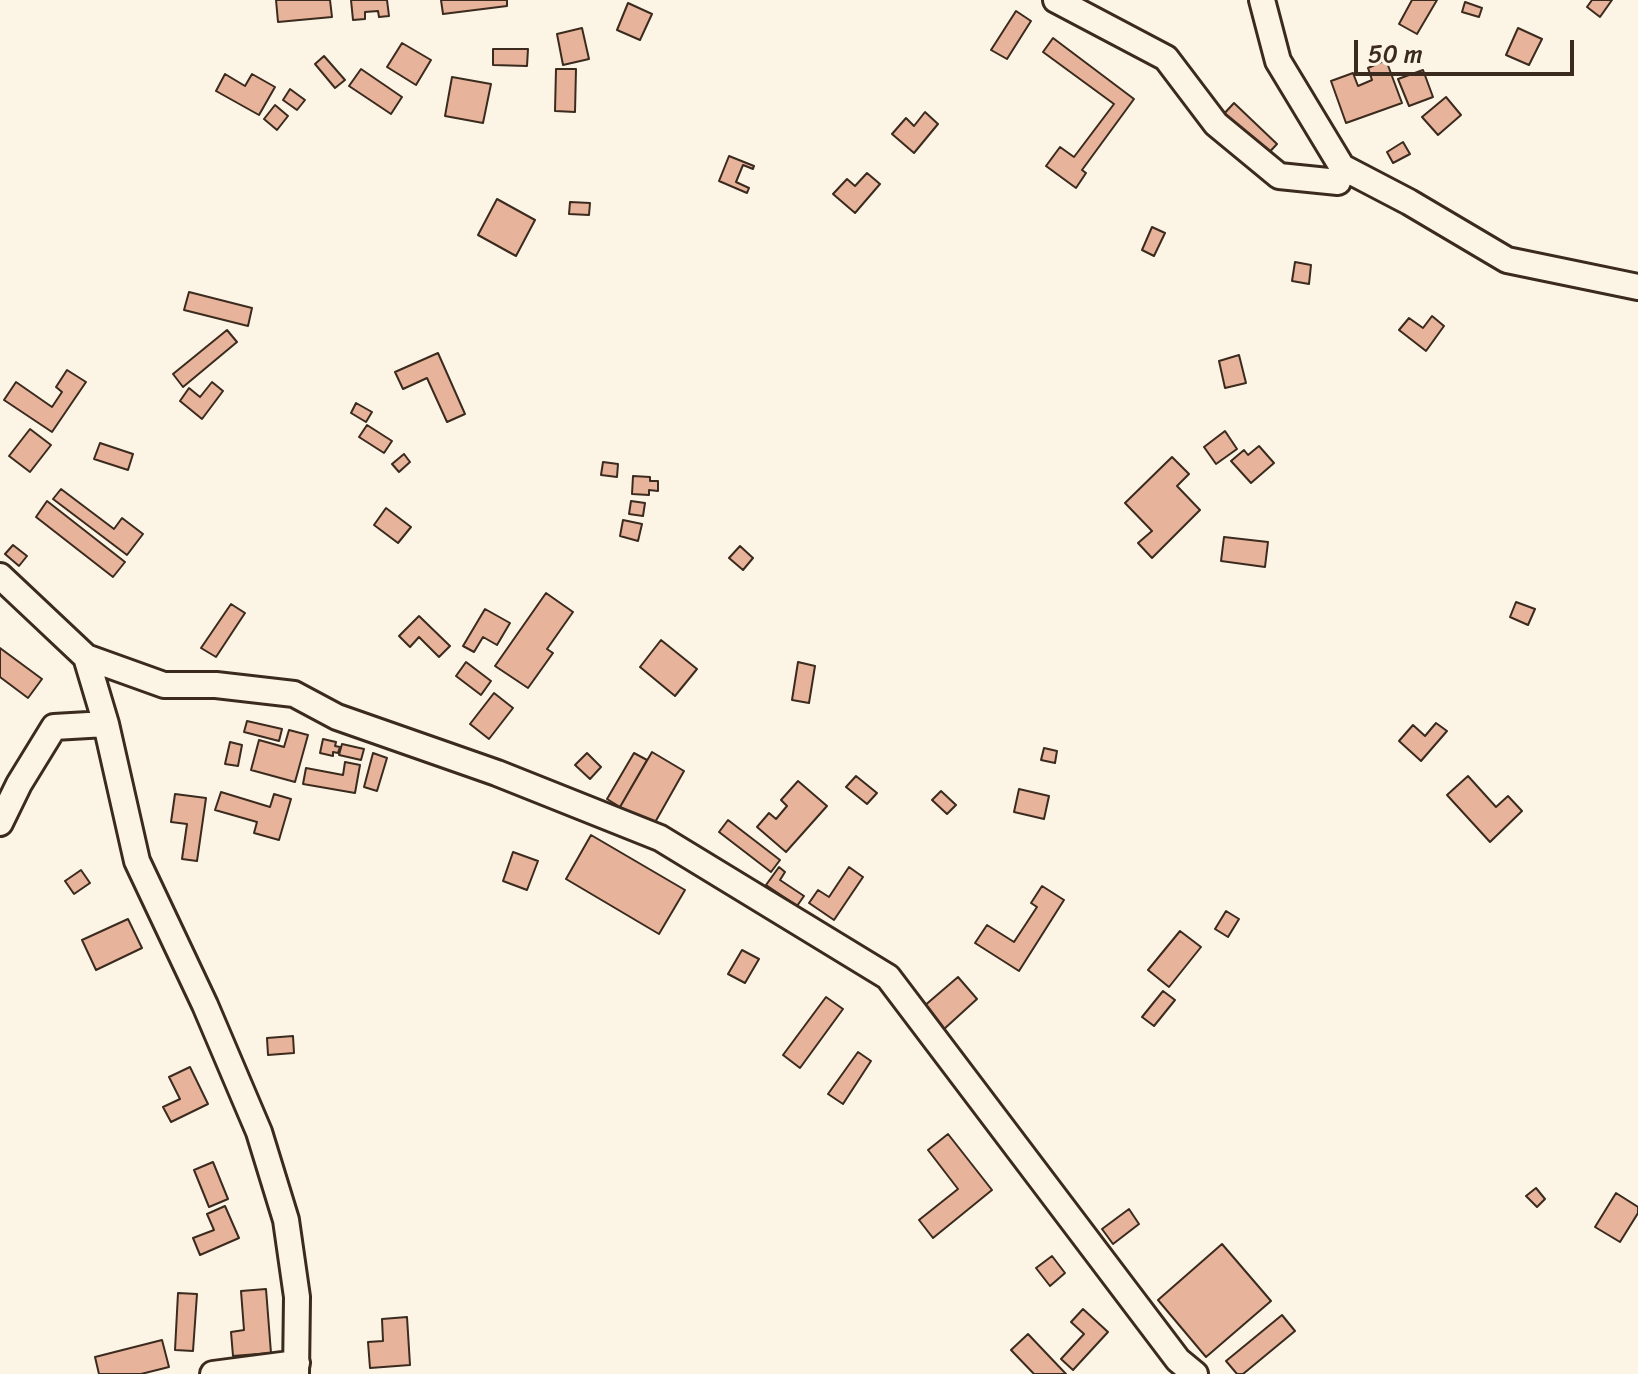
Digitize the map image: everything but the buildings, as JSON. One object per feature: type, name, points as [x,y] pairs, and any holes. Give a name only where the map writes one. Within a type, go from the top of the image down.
[{"type":"street","points":[[1056,0],[1166,58],[1216,124],[1279,176],[1338,182],[1342,167]]},
{"type":"street","points":[[1262,0],[1278,61],[1342,167],[1409,202],[1507,260],[1638,287]]},
{"type":"street","points":[[0,576],[86,657],[164,685],[216,685],[294,694],[337,717],[510,778],[660,838],[888,977],[1168,1347],[1195,1374]]},
{"type":"street","points":[[86,657],[106,724],[137,861],[205,1005],[259,1132],[286,1220],[297,1297],[296,1369],[213,1374]]},
{"type":"street","points":[[0,823],[19,784],[54,727],[106,724]]}]
